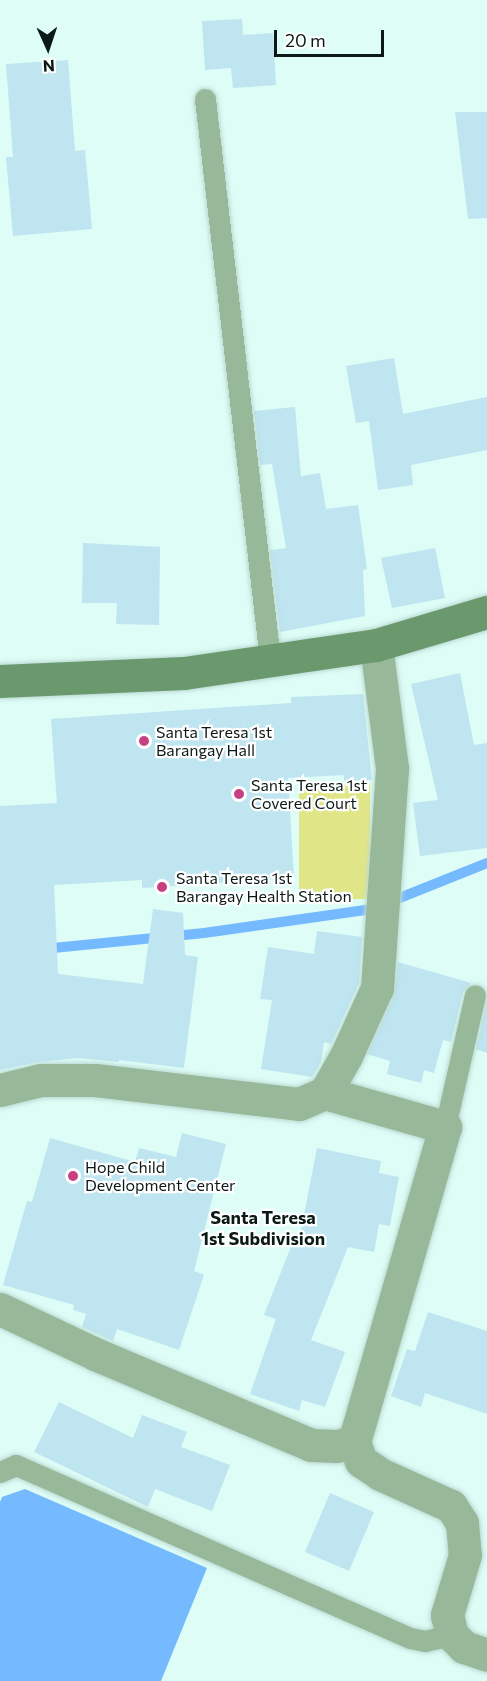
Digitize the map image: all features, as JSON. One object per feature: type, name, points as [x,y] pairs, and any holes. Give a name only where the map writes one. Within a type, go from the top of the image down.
[{"type":"street","points":[[0,681],[184,673],[376,645],[487,612]]},
{"type":"street","points":[[0,1090],[41,1080],[94,1080],[299,1104],[325,1093],[346,1056],[377,988],[392,769],[376,645]]},
{"type":"street","points":[[325,1093],[445,1127],[354,1442],[361,1461],[380,1474],[451,1506],[462,1523],[465,1555],[447,1615],[452,1635],[464,1647],[487,1655]]},
{"type":"street","points":[[0,1309],[95,1354],[311,1445],[337,1446],[354,1442]]},
{"type":"lane","points":[[205,99],[270,660]]},
{"type":"lane","points":[[445,1127],[475,995]]},
{"type":"lane","points":[[0,1472],[16,1465],[410,1638],[425,1641],[452,1635]]},
{"type":"green space","points":[[370,784],[371,899],[299,899],[299,785]]},
{"type":"water","points":[[25,1489],[207,1568],[161,1681],[0,1681],[0,1502],[2,1497]]},
{"type":"building","points":[[242,19],[243,35],[273,33],[276,85],[233,88],[231,68],[205,70],[202,21]]},
{"type":"building","points":[[68,60],[75,151],[85,150],[92,229],[13,236],[6,157],[13,157],[6,64]]},
{"type":"building","points":[[455,112],[487,112],[487,218],[468,219]]},
{"type":"building","points":[[394,358],[403,414],[487,397],[487,450],[411,465],[413,485],[378,490],[369,421],[356,423],[346,366]]},
{"type":"building","points":[[295,407],[301,476],[320,473],[326,509],[358,505],[367,569],[363,570],[365,616],[280,632],[270,550],[286,548],[272,464],[260,465],[254,411]]},
{"type":"building","points":[[83,543],[160,547],[159,625],[116,624],[117,603],[82,603]]},
{"type":"building","points":[[435,548],[445,598],[392,608],[381,558]]},
{"type":"building","points":[[460,673],[474,745],[487,743],[487,848],[420,856],[413,803],[438,800],[411,684]]},
{"type":"building","points":[[363,694],[372,780],[344,781],[344,775],[288,778],[294,878],[142,888],[142,880],[54,885],[58,974],[143,984],[153,909],[183,913],[185,955],[198,957],[184,1068],[119,1060],[119,1062],[78,1058],[37,1062],[0,1070],[0,806],[57,803],[51,719],[291,703],[291,697]]},
{"type":"building","points":[[317,931],[362,937],[359,983],[331,1044],[324,1042],[321,1062],[312,1077],[261,1069],[272,1000],[260,999],[268,947],[314,954]]},
{"type":"building","points":[[398,962],[471,983],[463,992],[451,1042],[443,1040],[434,1073],[424,1070],[421,1083],[387,1074],[390,1061],[367,1054],[394,995]]},
{"type":"building","points":[[487,1000],[487,1053],[476,1049]]},
{"type":"building","points":[[182,1133],[226,1144],[194,1271],[204,1275],[179,1350],[117,1329],[113,1341],[82,1327],[86,1314],[73,1310],[74,1305],[3,1285],[27,1201],[32,1202],[50,1138],[135,1162],[139,1148],[176,1157]]},
{"type":"building","points":[[317,1148],[381,1161],[379,1173],[399,1177],[390,1226],[379,1224],[374,1252],[348,1247],[311,1340],[345,1352],[325,1407],[302,1400],[299,1411],[250,1394],[276,1319],[264,1315],[294,1239],[299,1240]]},
{"type":"building","points":[[428,1312],[487,1331],[487,1414],[425,1393],[421,1407],[391,1396],[407,1349],[415,1351]]},
{"type":"building","points":[[59,1402],[133,1438],[142,1415],[187,1432],[181,1447],[230,1465],[212,1511],[155,1489],[148,1507],[34,1452]]},
{"type":"building","points":[[330,1493],[374,1512],[349,1571],[305,1552]]},
{"type":"waterway","points":[[43,949],[204,933],[372,909],[487,863]]},
{"type":"place","name":"Santa Teresa 1st Barangay Hall","points":[[144,741]]},
{"type":"place","name":"Santa Teresa 1st Covered Court","points":[[239,794]]},
{"type":"place","name":"Santa Teresa 1st Barangay Health Station","points":[[162,887]]},
{"type":"place","name":"Hope Child Development Center","points":[[73,1176]]},
{"type":"district","name":"Santa Teresa 1st Subdivision","points":[[263,1228]]}]
